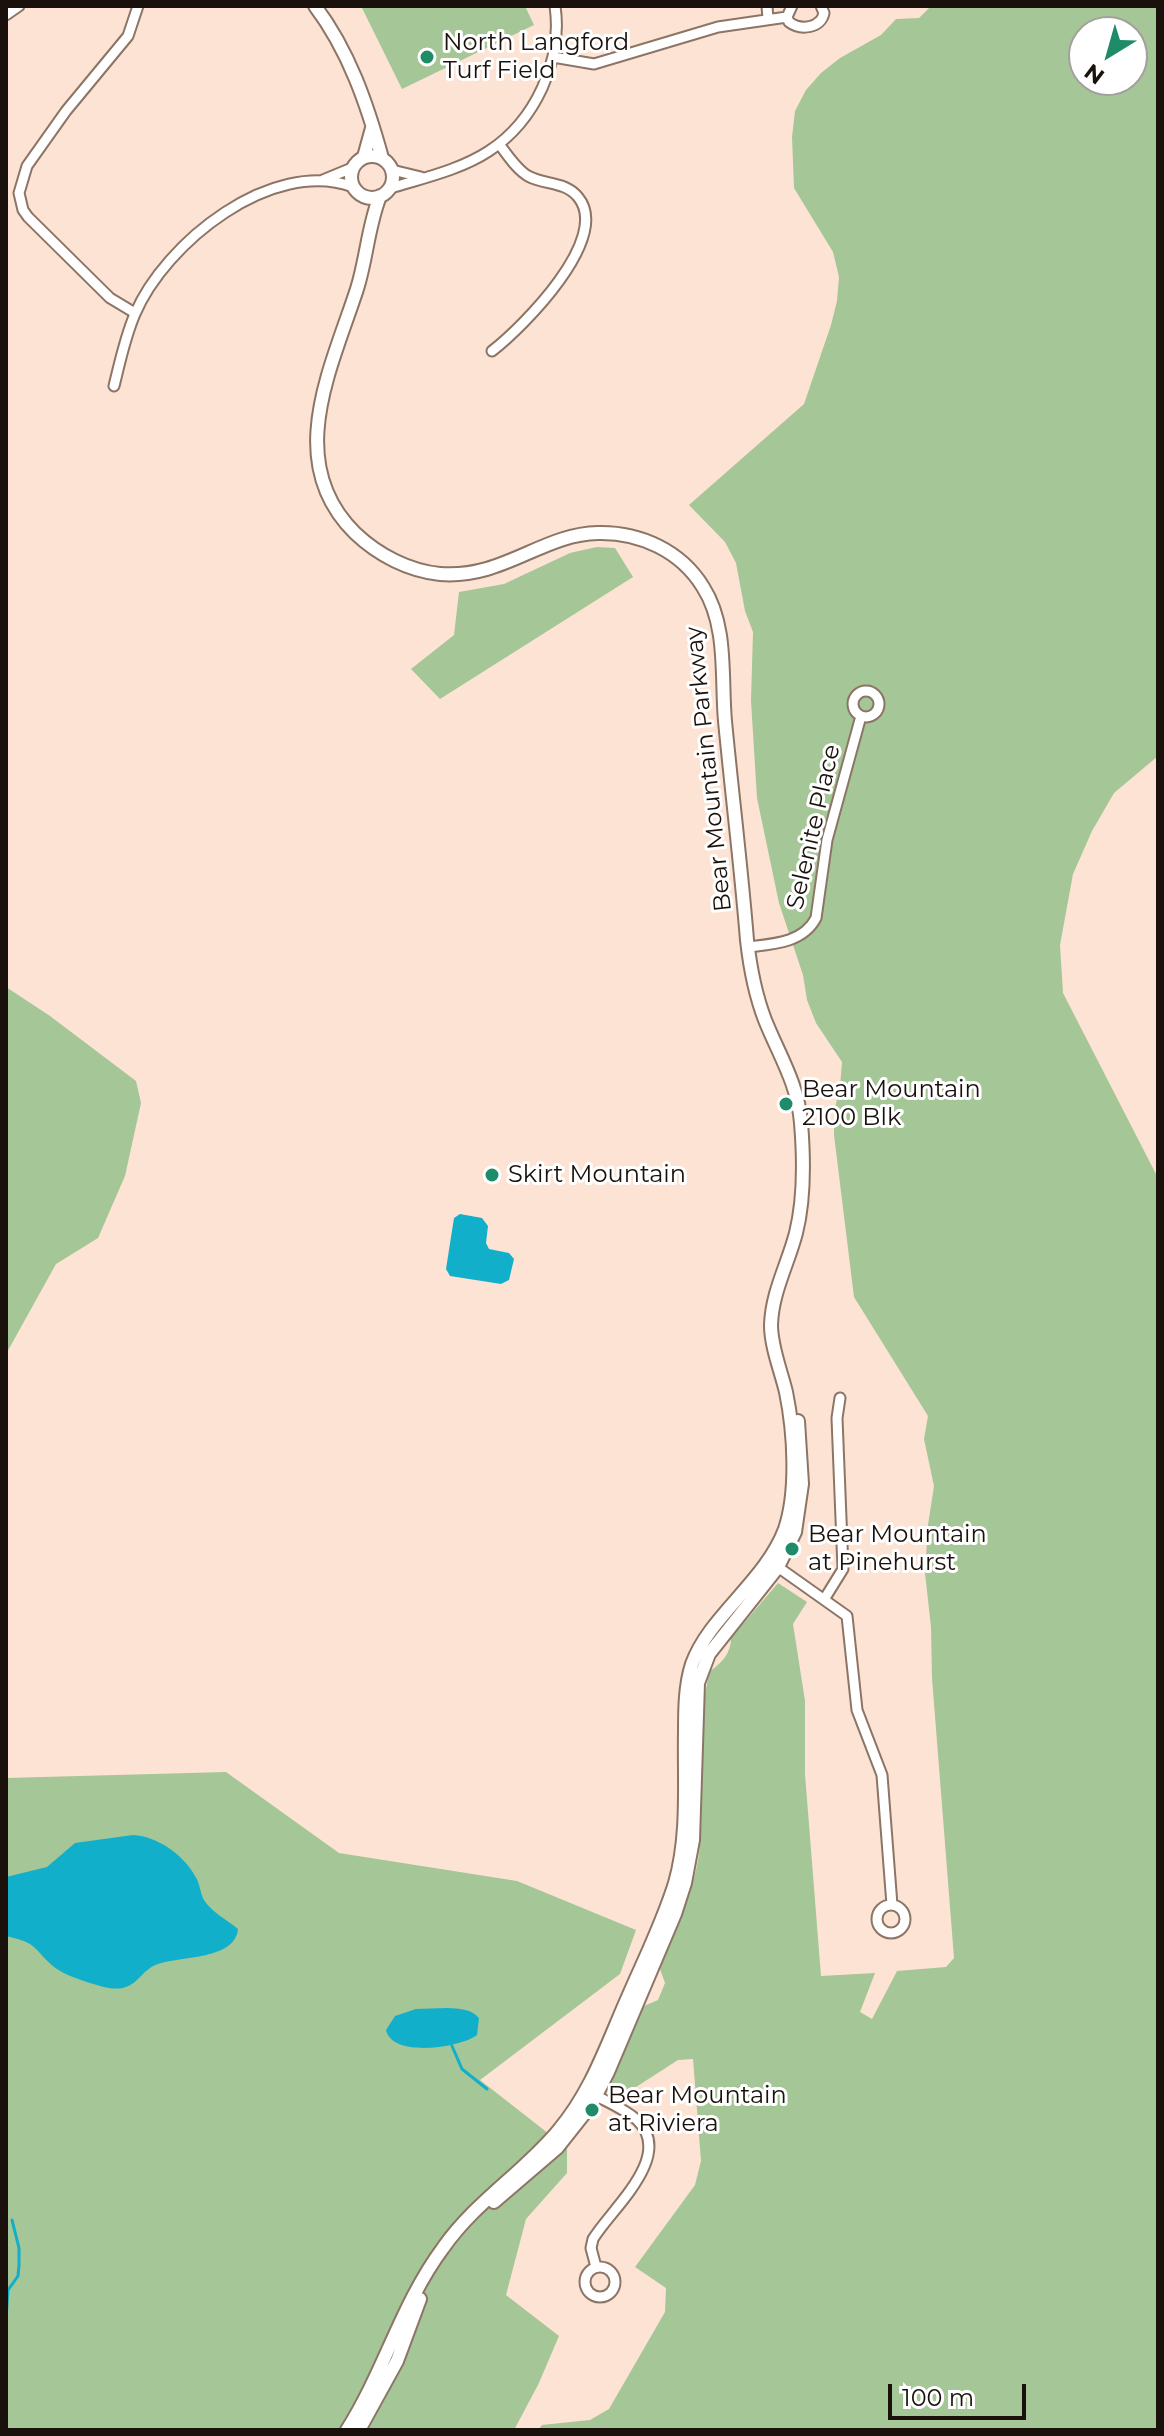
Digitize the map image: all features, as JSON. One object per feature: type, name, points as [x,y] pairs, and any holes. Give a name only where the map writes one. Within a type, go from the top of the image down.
[{"type":"street","points":[[6,15],[19,6]]},
{"type":"street","points":[[135,313],[110,298],[28,217],[19,193],[27,166],[66,111],[128,36],[138,6]]},
{"type":"street","points":[[315,6],[351,64],[382,158],[392,170],[393,179],[386,192]]},
{"type":"street","points":[[323,180],[375,198],[421,177],[464,163],[499,144],[534,104],[553,57],[555,6]]},
{"type":"street","points":[[767,6],[768,19]]},
{"type":"street","points":[[787,17],[792,6]]},
{"type":"street","points":[[787,17],[793,26],[817,25],[823,18],[821,6]]},
{"type":"street","points":[[553,57],[594,64],[718,27],[787,17]]},
{"type":"street","points":[[114,386],[135,313],[171,259],[209,223],[237,206],[268,192],[323,180],[352,168],[364,157],[372,128]]},
{"type":"street","points":[[492,351],[516,332],[572,263],[582,243],[586,222],[580,198],[571,190],[523,173],[499,144]]},
{"type":"street","points":[[364,157],[382,158]]},
{"type":"street","points":[[352,168],[356,191]]},
{"type":"street","points":[[392,170],[421,177]]},
{"type":"street","name":"Bear Mountain Parkway","points":[[356,191],[368,227]]},
{"type":"street","name":"Bear Mountain Parkway","points":[[359,2430],[397,2361],[425,2289],[453,2246],[487,2207],[557,2148],[580,2120],[658,1954],[688,1872],[693,1840],[696,1700],[702,1669],[716,1644],[791,1542],[799,1516],[802,1466],[795,1397],[774,1310],[799,1216],[803,1169],[801,1123],[794,1084],[760,1004],[748,947],[722,691],[720,630],[711,602],[681,561],[659,546],[634,537],[605,533],[568,538],[490,570],[459,574],[406,566],[373,548],[347,525],[326,493],[316,456],[318,417],[364,266],[368,227],[386,192]]},
{"type":"street","name":"Selenite Place","points":[[748,947],[778,944],[798,936],[812,926],[816,918],[827,840],[861,716]]},
{"type":"street","points":[[825,1598],[843,1569],[837,1418],[840,1398]]},
{"type":"street","points":[[773,1564],[843,1611],[850,1622],[857,1710],[882,1775],[892,1905]]},
{"type":"street","points":[[592,2093],[639,2122],[648,2140],[649,2151],[642,2173],[593,2239],[591,2248],[596,2267]]},
{"type":"street","name":"Bear Mountain Parkway","points":[[347,2430],[384,2363],[419,2284],[437,2255],[482,2202],[549,2141],[592,2093]]},
{"type":"green space","name":"North Langford Turf Field","points":[[361,6],[525,6],[534,25],[402,89]]},
{"type":"green space","points":[[931,6],[1158,6],[1158,756],[1114,793],[1092,831],[1073,874],[1060,945],[1063,993],[1158,1178],[1158,2430],[538,2430],[542,2425],[590,2420],[609,2409],[665,2312],[666,2288],[635,2267],[695,2185],[701,2161],[693,2059],[678,2060],[622,2096],[609,2089],[644,2006],[658,2000],[665,1983],[660,1969],[698,1861],[703,1713],[710,1671],[725,1657],[731,1638],[778,1583],[807,1602],[793,1624],[805,1701],[805,1774],[821,1976],[875,1973],[860,2012],[872,2019],[897,1971],[946,1967],[954,1958],[925,1573],[934,1486],[924,1439],[928,1416],[854,1297],[834,1135],[834,1112],[842,1062],[816,1023],[807,1000],[803,975],[779,903],[757,798],[751,701],[753,632],[745,611],[736,563],[725,542],[689,505],[804,404],[831,325],[839,277],[833,252],[794,188],[792,137],[795,111],[806,90],[821,73],[840,58],[881,35],[896,19],[919,18]]},
{"type":"green space","points":[[597,547],[615,548],[633,577],[440,699],[411,669],[454,635],[459,592],[504,584],[570,553]]},
{"type":"green space","points":[[6,987],[136,1081],[141,1103],[125,1176],[98,1238],[56,1264],[6,1354]]},
{"type":"green space","points":[[226,1772],[339,1853],[517,1881],[636,1930],[620,1974],[480,2080],[567,2148],[567,2173],[526,2219],[506,2295],[559,2336],[514,2430],[6,2430],[6,1778]]},
{"type":"water","points":[[460,1214],[482,1218],[488,1226],[486,1243],[489,1249],[509,1253],[514,1259],[509,1280],[501,1284],[450,1276],[446,1269],[454,1218]]},
{"type":"water","points":[[133,1835],[160,1843],[184,1861],[197,1879],[207,1904],[238,1929],[235,1939],[217,1952],[158,1964],[130,1985],[115,1989],[67,1975],[30,1944],[6,1936],[6,1877],[47,1867],[75,1843]]},
{"type":"water","points":[[447,2008],[476,2015],[479,2018],[477,2035],[456,2044],[427,2048],[400,2044],[391,2039],[386,2030],[395,2016],[416,2009]]},
{"type":"waterway","points":[[452,2046],[462,2069],[487,2089]]},
{"type":"waterway","points":[[6,2320],[8,2290],[18,2276],[19,2265],[19,2248],[12,2220]]},
{"type":"place","name":"North Langford Turf Field","points":[[427,57]]},
{"type":"place","name":"Bear Mountain 2100 Blk","points":[[786,1104]]},
{"type":"place","name":"Skirt Mountain","points":[[492,1175]]},
{"type":"place","name":"Bear Mountain at Pinehurst","points":[[792,1549]]},
{"type":"place","name":"Bear Mountain at Riviera","points":[[592,2110]]}]
